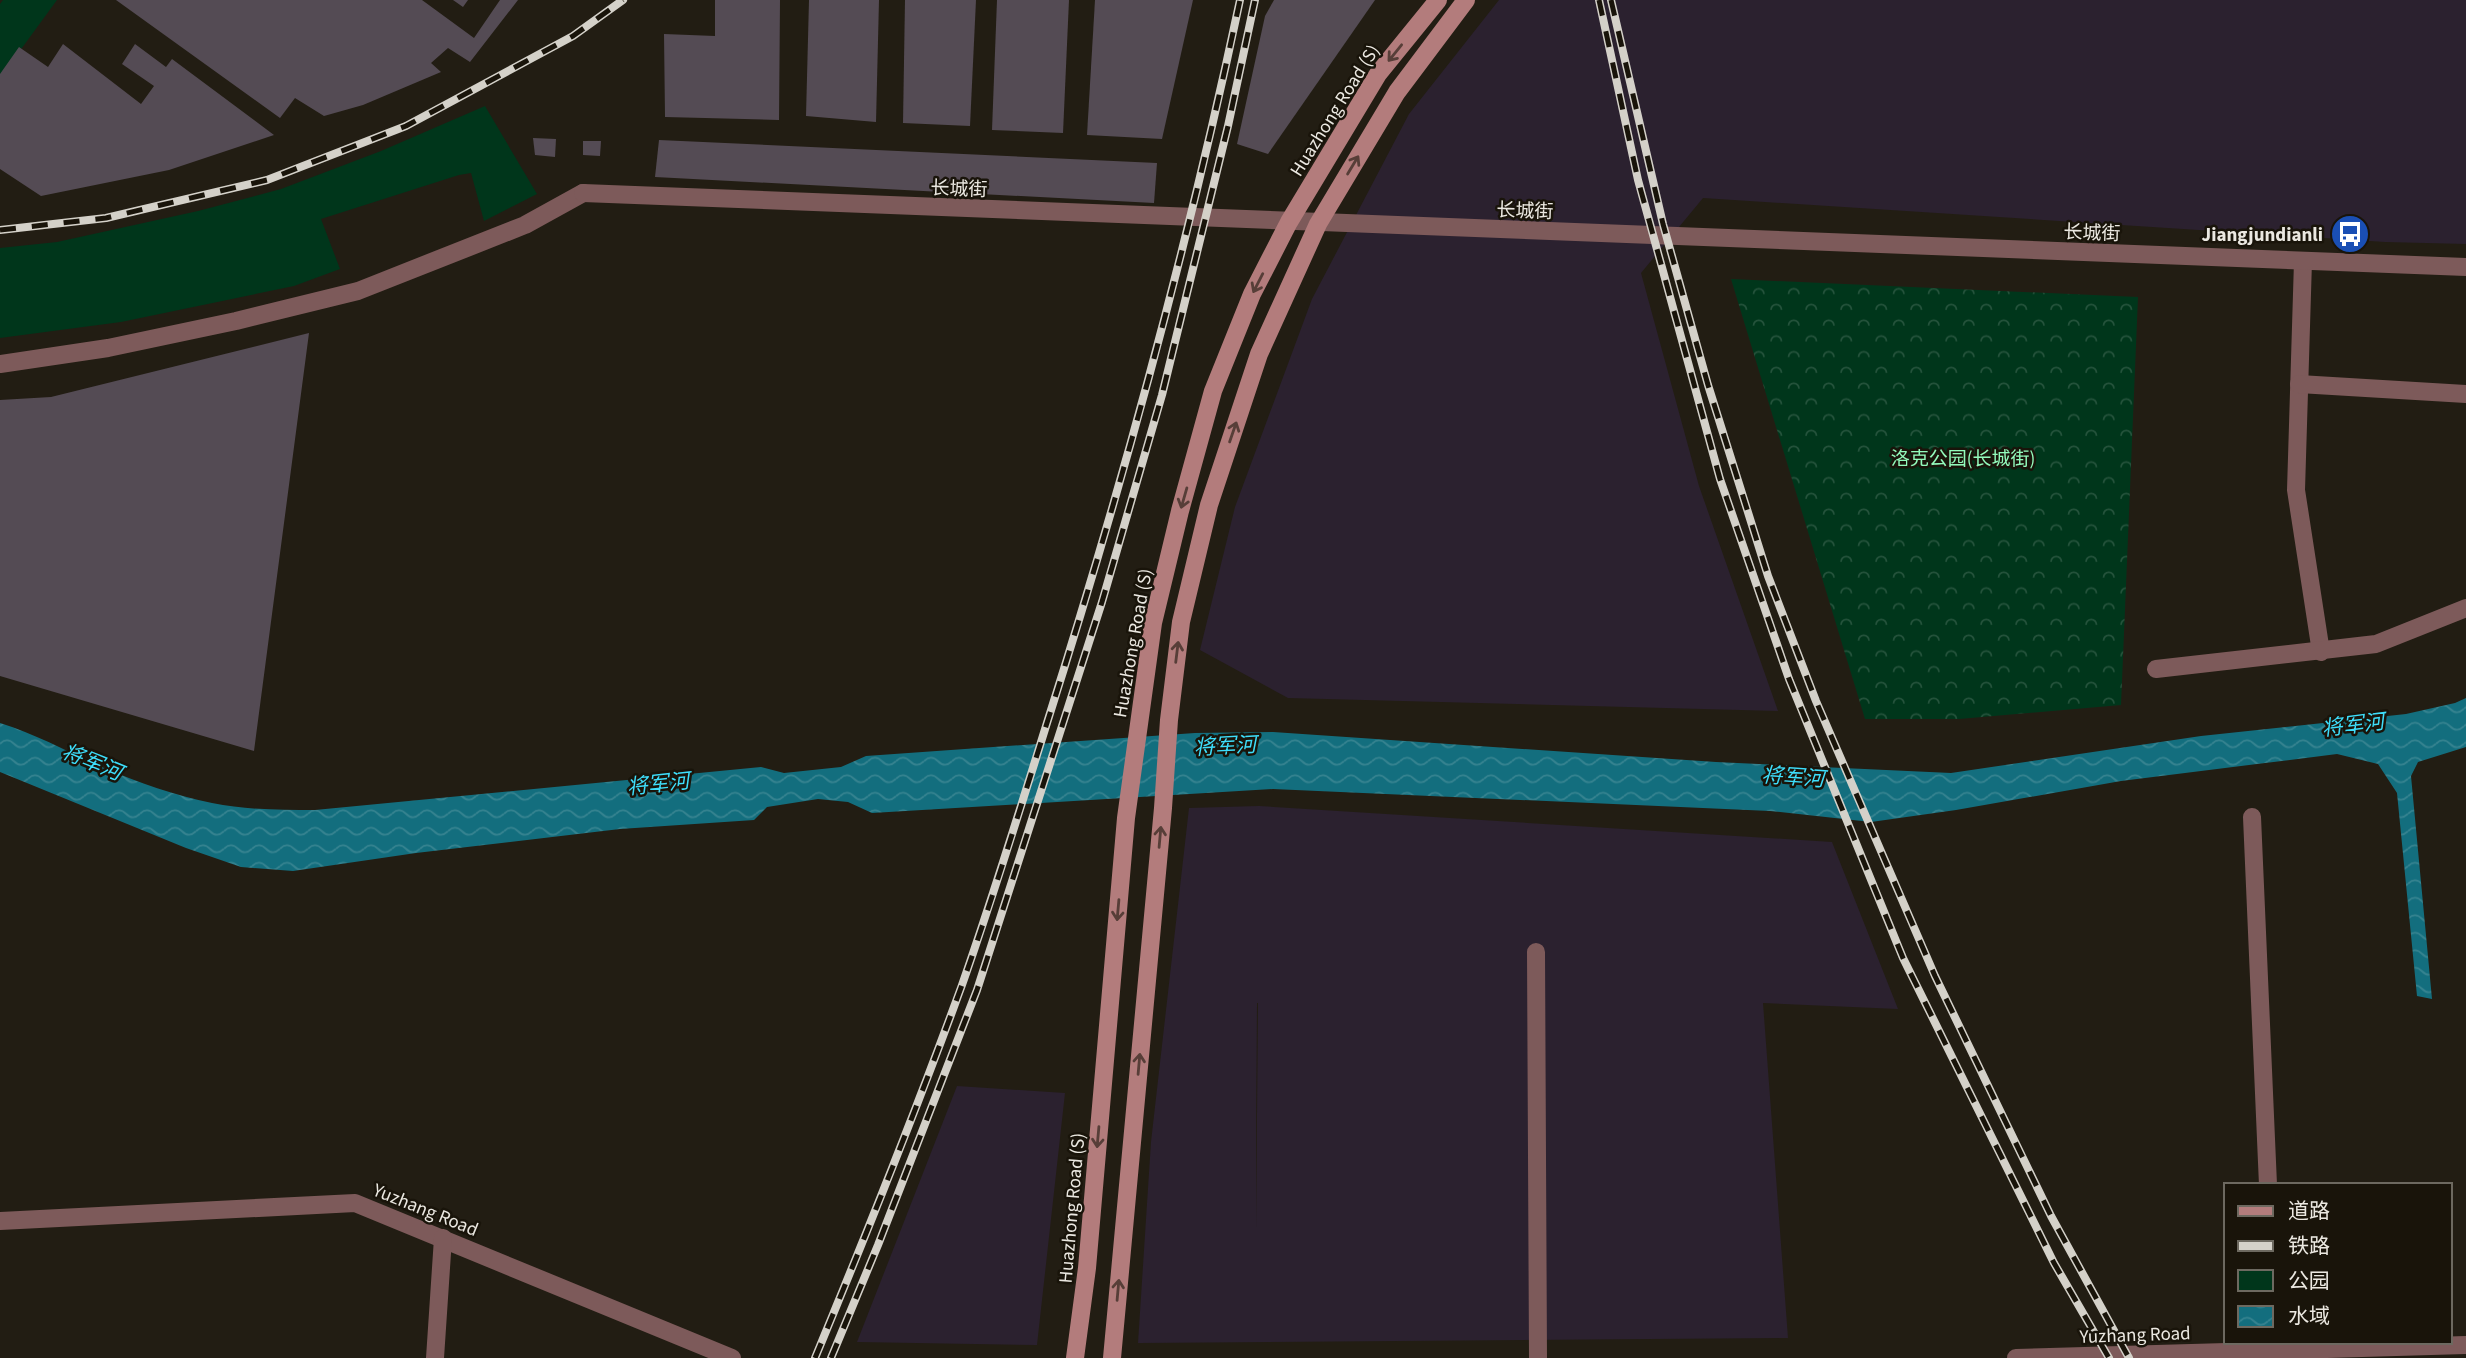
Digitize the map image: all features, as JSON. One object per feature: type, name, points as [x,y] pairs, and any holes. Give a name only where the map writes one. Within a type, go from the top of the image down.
[{"type":"main road","name":"Huazhong Road (S)","points":[[1075,1358],[1087,1268],[1126,818],[1153,623],[1180,511],[1213,391],[1252,294],[1289,222],[1378,74],[1438,0]]},
{"type":"main road","points":[[1112,1358],[1169,720],[1181,622],[1209,505],[1259,354],[1318,224],[1397,92],[1466,0]]},
{"type":"street","name":"长城街","points":[[0,364],[108,348],[236,321],[358,291],[525,225],[583,193],[1318,224],[2466,267]]},
{"type":"street","points":[[2303,261],[2296,490],[2322,652]]},
{"type":"street","points":[[2299,384],[2466,394]]},
{"type":"street","points":[[2156,669],[2376,644],[2466,608]]},
{"type":"street","points":[[2252,817],[2268,1183]]},
{"type":"street","points":[[1536,952],[1538,1358]]},
{"type":"street","name":"Yuzhang Road","points":[[0,1221],[355,1203],[732,1358]]},
{"type":"street","points":[[435,1358],[443,1238]]},
{"type":"street","name":"Yuzhang Road","points":[[2015,1358],[2466,1345]]},
{"type":"shaded area","points":[[1499,0],[2466,0],[2466,244],[2385,242],[1703,198],[1641,273],[1699,486],[1778,711],[1288,698],[1200,650],[1235,507],[1312,299],[1409,114]]},
{"type":"shaded area","points":[[1259,806],[1832,842],[1898,1009],[1763,1003],[1788,1338],[1138,1343],[1151,1142],[1189,808]],"holes":[[[1257,1003],[1258,1003],[1256,1231]]]},
{"type":"shaded area","points":[[957,1086],[1065,1093],[1037,1345],[857,1342]]},
{"type":"green space","points":[[3,0],[57,0],[0,78],[0,4]]},
{"type":"green space","points":[[485,106],[537,194],[484,221],[471,173],[459,175],[321,219],[340,269],[294,286],[121,322],[0,338],[0,248],[57,242],[198,211],[281,189],[381,151]]},
{"type":"green space","name":"洛克公园(长城街)","points":[[1731,279],[2138,297],[2121,705],[1959,719],[1865,719]]},
{"type":"water","name":"将军河","points":[[2466,698],[2466,747],[2418,762],[2411,776],[2432,999],[2417,996],[2397,793],[2378,764],[2337,754],[2121,781],[1871,822],[1770,811],[1273,789],[872,813],[848,802],[818,799],[767,807],[754,820],[620,829],[416,853],[293,871],[241,867],[186,848],[0,772],[0,723],[40,738],[104,768],[171,793],[225,805],[276,810],[315,810],[761,767],[784,773],[841,767],[866,756],[1195,733],[1273,732],[1716,762],[1951,773],[2201,736],[2406,714]]},
{"type":"building","points":[[116,0],[422,0],[474,38],[500,0],[518,0],[470,62],[448,48],[431,63],[441,72],[363,105],[324,116],[295,98],[280,118]]},
{"type":"building","points":[[453,0],[468,0],[463,7]]},
{"type":"building","points":[[715,0],[780,0],[779,120],[665,117],[664,34],[715,36]]},
{"type":"building","points":[[809,0],[879,0],[876,122],[806,116]]},
{"type":"building","points":[[905,0],[976,0],[970,126],[903,123]]},
{"type":"building","points":[[997,0],[1069,0],[1063,133],[992,130]]},
{"type":"building","points":[[1095,0],[1193,0],[1162,139],[1087,135]]},
{"type":"building","points":[[1274,0],[1375,0],[1268,154],[1237,144],[1265,16]]},
{"type":"building","points":[[63,44],[141,104],[154,86],[122,64],[135,44],[166,67],[172,59],[274,135],[169,170],[41,196],[0,169],[0,74],[19,47],[48,67]]},
{"type":"building","points":[[533,138],[556,139],[555,157],[535,155]]},
{"type":"building","points":[[659,140],[1157,163],[1154,203],[655,177]]},
{"type":"building","points":[[583,141],[601,141],[600,156],[583,155]]},
{"type":"building","points":[[309,333],[254,751],[0,676],[0,400],[51,397]]},
{"type":"railway","points":[[0,230],[106,218],[267,180],[406,126],[573,36],[623,0]]},
{"type":"railway","points":[[815,1358],[945,1032],[1026,791],[1101,546],[1152,366],[1198,184],[1240,0]]},
{"type":"railway","points":[[831,1358],[977,990],[1102,602],[1162,395],[1228,126],[1255,0]]},
{"type":"railway","points":[[1599,0],[1638,180],[1720,479],[1789,679],[1903,958],[2054,1263],[2109,1358]]},
{"type":"railway","points":[[1611,0],[1663,224],[1708,385],[1768,576],[1816,701],[1935,976],[2051,1216],[2129,1358]]},
{"type":"place","name":"Jiangjundianli","points":[[2350,234]]}]
